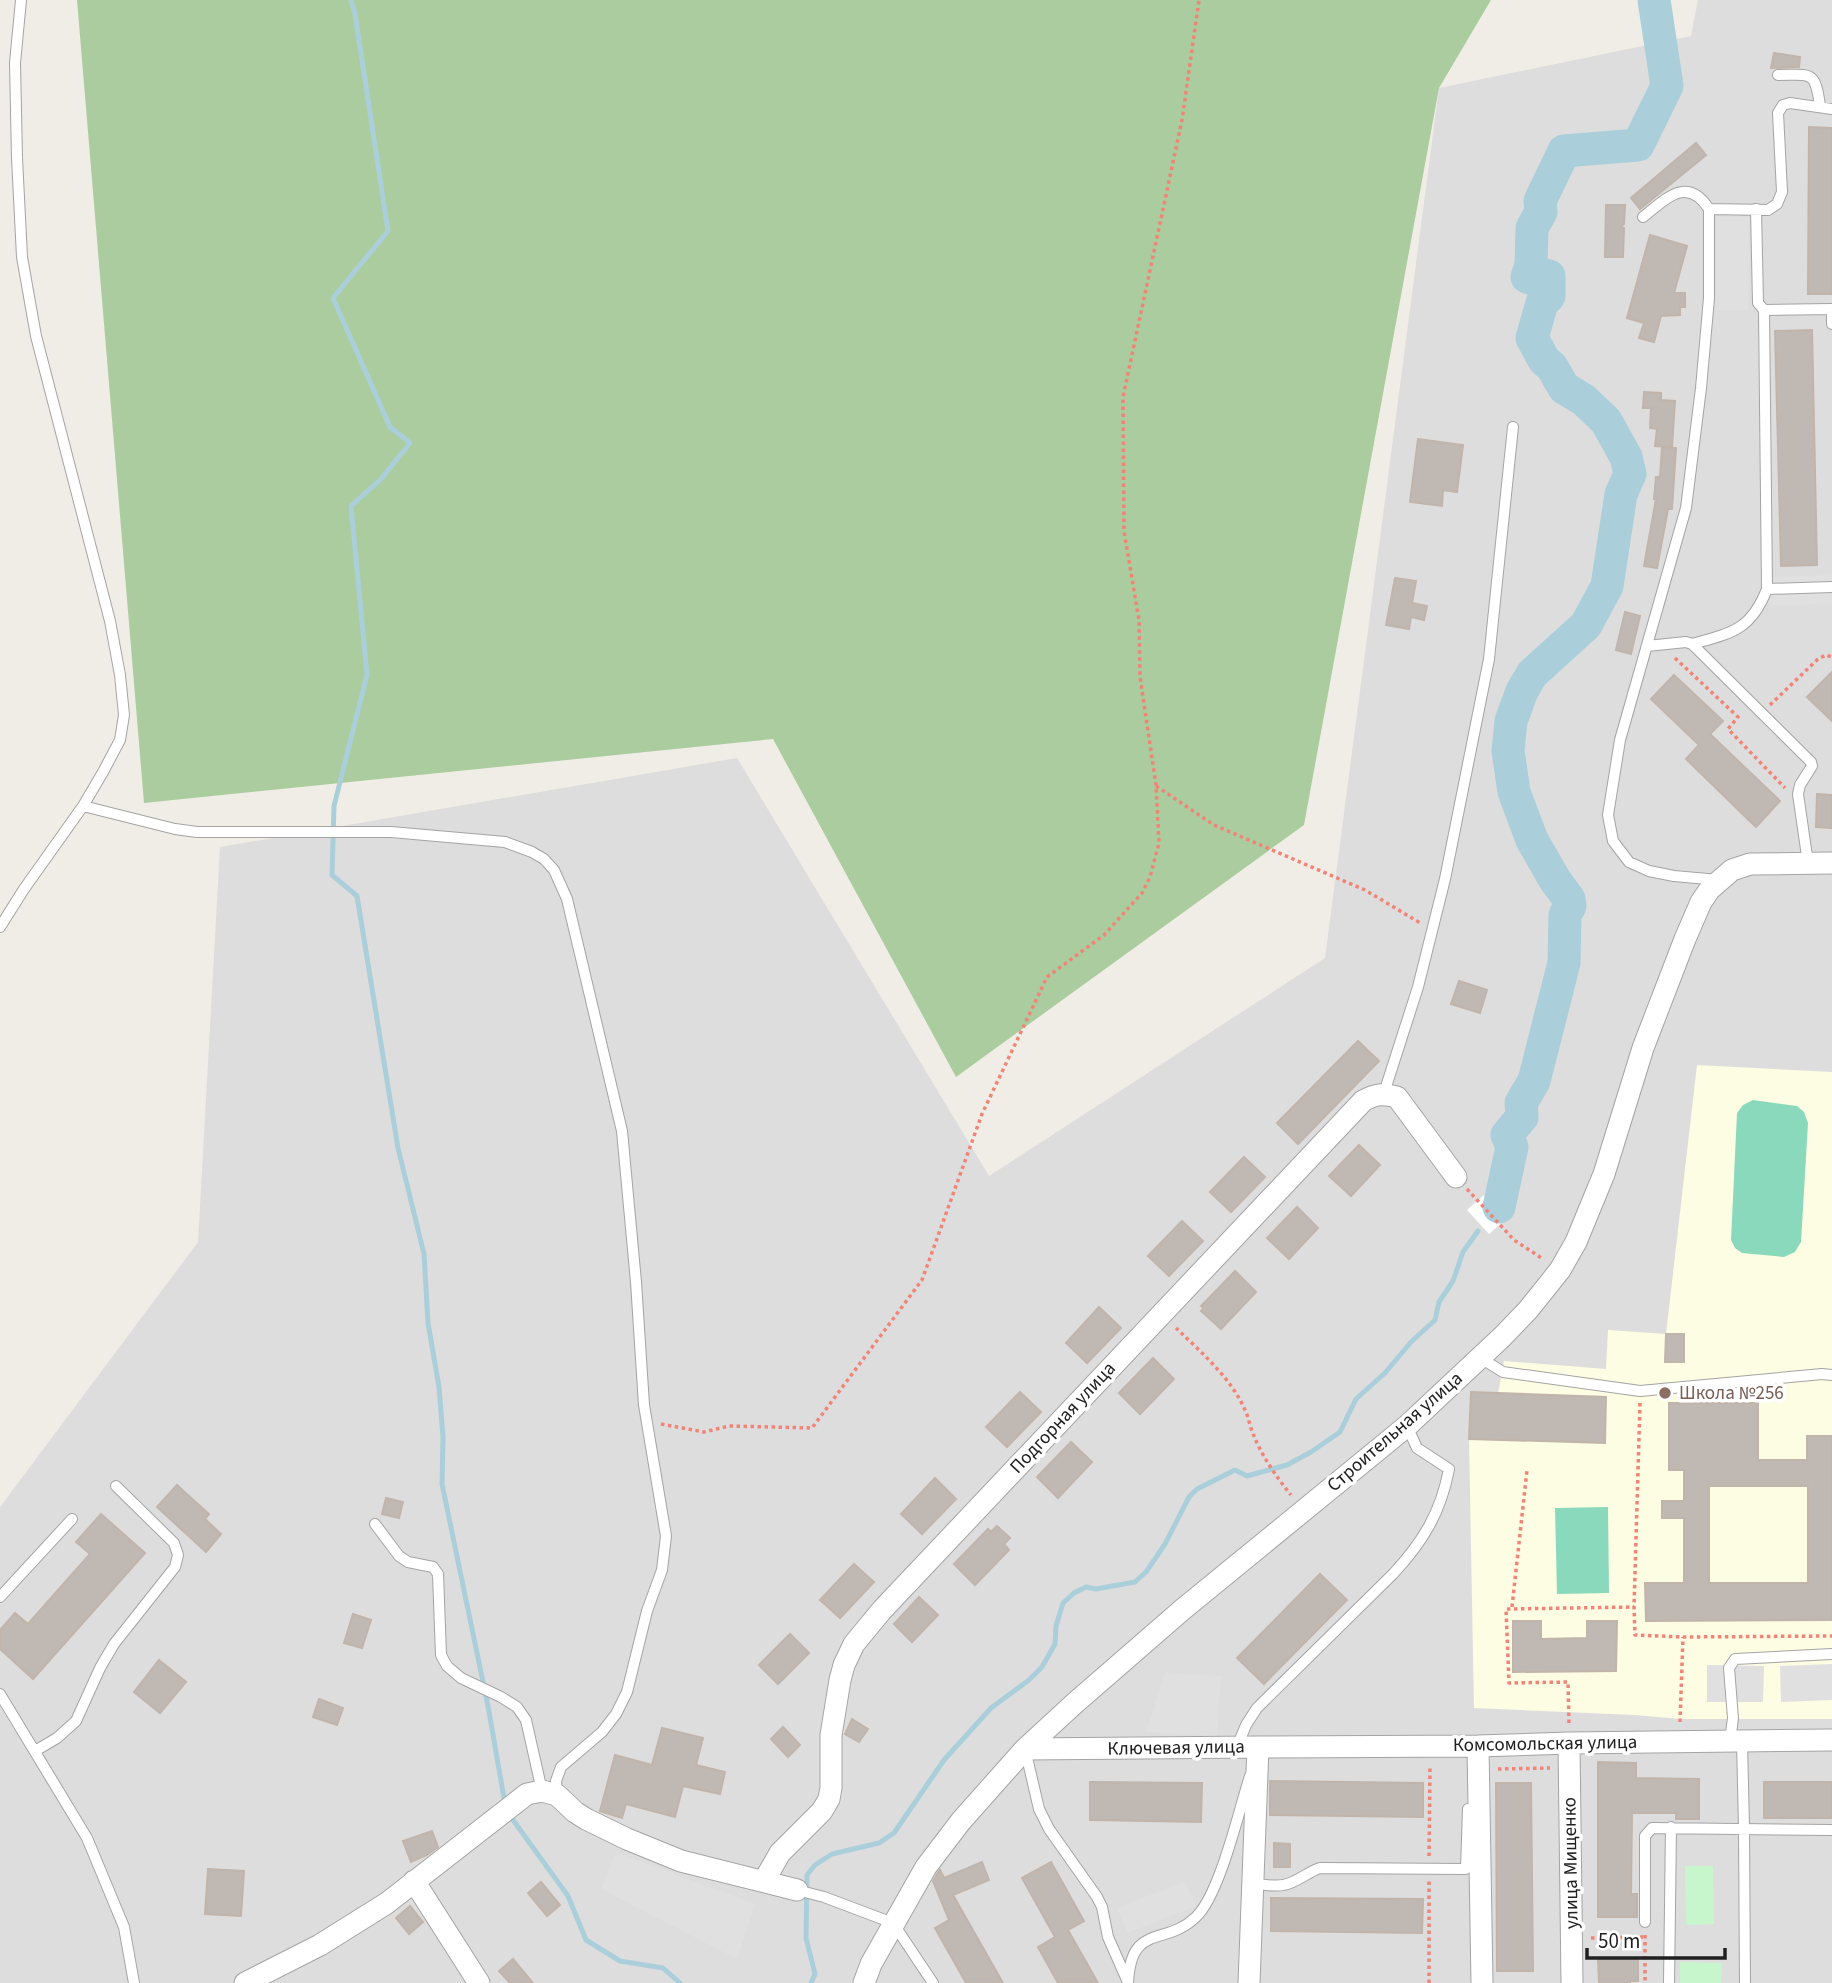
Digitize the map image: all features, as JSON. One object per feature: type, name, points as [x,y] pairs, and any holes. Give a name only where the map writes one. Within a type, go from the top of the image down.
[{"type":"street","name":"Строительная улица","points":[[864,1983],[871,1964],[926,1867],[961,1821],[1025,1749],[1182,1610],[1407,1426],[1528,1310],[1560,1270],[1576,1242],[1604,1174],[1643,1048],[1685,939],[1701,902],[1719,880],[1732,870],[1750,864],[1832,863]]},
{"type":"street","points":[[1384,1093],[1397,1097],[1456,1177]]},
{"type":"street","name":"Подгорная улица","points":[[764,1881],[780,1853],[822,1811],[829,1798],[834,1712],[844,1665],[854,1644],[882,1610],[1363,1101],[1384,1093]]},
{"type":"street","name":"Комсомольская улица","points":[[1247,1747],[1832,1741]]},
{"type":"street","name":"улица Мищенко","points":[[1569,1743],[1572,1983]]},
{"type":"street","points":[[1478,1746],[1482,1983]]},
{"type":"street","name":"Ключевая улица","points":[[1025,1749],[1247,1747],[1253,1884],[1249,1983]]},
{"type":"street","points":[[245,1983],[320,1945],[387,1903],[527,1794],[550,1793],[575,1812],[627,1839],[681,1861],[808,1892]]},
{"type":"street","points":[[414,1881],[479,1983]]},
{"type":"lane","points":[[0,927],[83,806],[120,740],[124,715],[110,621],[41,359],[22,257],[15,63],[21,0]]},
{"type":"lane","points":[[1778,75],[1810,77],[1816,83],[1820,106]]},
{"type":"lane","points":[[1709,209],[1768,210],[1777,204],[1782,192],[1779,113],[1783,105],[1790,103],[1832,109]]},
{"type":"lane","points":[[1643,217],[1673,194],[1686,191],[1703,199],[1709,209],[1709,298],[1686,508],[1620,740],[1608,815],[1613,841],[1629,862],[1649,871],[1719,880]]},
{"type":"lane","points":[[1756,209],[1758,303],[1761,309],[1832,309],[1832,324]]},
{"type":"lane","points":[[1692,644],[1738,629],[1760,608],[1767,589],[1765,310]]},
{"type":"lane","points":[[1384,1093],[1433,930],[1489,659],[1513,427]]},
{"type":"lane","points":[[1767,589],[1832,587]]},
{"type":"lane","points":[[1647,646],[1686,642],[1692,644],[1811,762],[1812,766],[1800,785],[1798,794],[1808,863]]},
{"type":"lane","points":[[83,806],[197,832],[391,832],[505,842],[532,852],[544,859],[554,870],[567,899],[622,1131],[647,1422],[664,1521],[665,1549],[662,1570],[647,1611],[627,1692],[616,1714],[602,1732],[561,1767],[550,1793]]},
{"type":"lane","points":[[1479,1357],[1503,1372],[1640,1391],[1822,1374],[1832,1376]]},
{"type":"lane","points":[[1128,1983],[1129,1963],[1136,1950],[1146,1941],[1184,1926],[1196,1917],[1208,1901],[1226,1855],[1247,1747],[1246,1726],[1257,1708],[1410,1556],[1433,1520],[1444,1494],[1449,1469],[1417,1448],[1407,1426]]},
{"type":"lane","points":[[35,1751],[57,1738],[76,1721],[114,1644],[175,1567],[178,1555],[174,1543],[116,1486]]},
{"type":"lane","points":[[0,1597],[72,1520]]},
{"type":"lane","points":[[375,1524],[398,1556],[408,1562],[433,1567],[438,1574],[441,1655],[447,1666],[461,1678],[517,1707],[526,1720],[550,1793]]},
{"type":"lane","points":[[1745,1983],[1744,1828],[1730,1668],[1735,1659],[1832,1654]]},
{"type":"lane","points":[[0,1694],[86,1838],[124,1927],[134,1983]]},
{"type":"lane","points":[[1025,1749],[1040,1809],[1049,1829],[1097,1897],[1108,1937],[1128,1983]]},
{"type":"lane","points":[[1253,1884],[1282,1885],[1320,1868],[1466,1869],[1468,1809]]},
{"type":"lane","points":[[1670,1983],[1671,1827]]},
{"type":"lane","points":[[1645,1922],[1646,1836],[1652,1828],[1832,1830]]},
{"type":"lane","points":[[808,1892],[893,1923],[933,1983]]},
{"type":"path","points":[[647,1422],[704,1432],[729,1426],[812,1428],[922,1280],[982,1114],[1046,977],[1104,935],[1143,893],[1150,877],[1159,843],[1156,785],[1140,677],[1139,620],[1124,531],[1124,397],[1182,120],[1199,0]]},
{"type":"path","points":[[1661,645],[1738,717],[1728,729],[1785,787],[1786,798]]},
{"type":"path","points":[[1762,713],[1818,659],[1826,655],[1832,657]]},
{"type":"path","points":[[1156,785],[1214,825],[1365,890],[1433,930]]},
{"type":"path","points":[[1477,1200],[1514,1240],[1560,1270]]},
{"type":"path","points":[[1162,1314],[1220,1372],[1245,1409],[1254,1437],[1281,1483]]},
{"type":"path","points":[[1640,1391],[1635,1635],[1832,1636]]},
{"type":"path","points":[[1512,1608],[1527,1470]]},
{"type":"path","points":[[1569,1743],[1568,1682],[1508,1683],[1506,1609],[1634,1607]]},
{"type":"path","points":[[1682,1741],[1680,1719],[1683,1637]]},
{"type":"path","points":[[1478,1769],[1554,1768]]},
{"type":"path","points":[[1645,1922],[1645,1983]]},
{"type":"path","points":[[1584,1938],[1645,1937]]},
{"type":"shaded area","points":[[1698,0],[1832,0],[1832,1983],[0,1983],[0,1507],[198,1242],[220,847],[737,758],[989,1176],[1325,958],[1439,88],[1691,36]]},
{"type":"shaded area","points":[[1717,217],[1749,217],[1748,310],[1716,310]]},
{"type":"shaded area","points":[[1832,575],[1832,604],[1770,606],[1770,577]]},
{"type":"shaded area","name":"Школа №256","points":[[1697,1065],[1832,1072],[1832,1719],[1680,1719],[1474,1708],[1469,1439],[1498,1394],[1504,1361],[1606,1369],[1608,1330],[1666,1334]]},
{"type":"shaded area","points":[[1832,1664],[1832,1700],[1781,1702],[1780,1666]]},
{"type":"shaded area","points":[[1707,1665],[1764,1666],[1763,1702],[1707,1702]]},
{"type":"shaded area","points":[[1165,1673],[1221,1676],[1217,1736],[1146,1732]]},
{"type":"shaded area","points":[[616,1852],[755,1904],[737,1959],[601,1889]]},
{"type":"shaded area","points":[[1186,1881],[1196,1906],[1127,1933],[1117,1908]]},
{"type":"green space","points":[[77,0],[1491,0],[1439,88],[1304,825],[956,1077],[773,739],[144,803]]},
{"type":"green space","points":[[1753,1100],[1797,1106],[1804,1112],[1808,1123],[1801,1242],[1795,1252],[1784,1257],[1742,1253],[1735,1248],[1731,1240],[1737,1113],[1743,1105]]},
{"type":"green space","points":[[1608,1507],[1609,1593],[1557,1594],[1555,1508]]},
{"type":"green space","points":[[1685,1866],[1713,1866],[1714,1924],[1686,1925]]},
{"type":"green space","points":[[1680,1962],[1722,1963],[1721,1983],[1680,1983]]},
{"type":"pier","points":[[1484,1195],[1506,1219],[1489,1234],[1467,1210]]},
{"type":"building","points":[[1774,53],[1800,57],[1799,67],[1771,68]]},
{"type":"building","points":[[1809,127],[1832,128],[1832,294],[1808,294]]},
{"type":"building","points":[[1696,143],[1706,155],[1640,209],[1631,198]]},
{"type":"building","points":[[1606,205],[1625,205],[1624,224],[1621,227],[1624,228],[1623,257],[1605,257]]},
{"type":"building","points":[[1650,235],[1687,246],[1674,293],[1685,293],[1685,307],[1680,307],[1680,315],[1661,316],[1654,342],[1639,338],[1644,323],[1627,318]]},
{"type":"building","points":[[1812,330],[1817,565],[1781,566],[1775,331]]},
{"type":"building","points":[[1644,392],[1661,393],[1661,400],[1675,401],[1672,447],[1655,446],[1657,429],[1650,428],[1651,408],[1643,408]]},
{"type":"building","points":[[1418,439],[1463,445],[1457,492],[1443,490],[1442,506],[1410,502]]},
{"type":"building","points":[[1662,447],[1676,448],[1672,509],[1668,509],[1657,568],[1644,566],[1656,499],[1656,477],[1660,477]]},
{"type":"building","points":[[1395,578],[1416,581],[1412,603],[1427,606],[1424,620],[1411,617],[1409,629],[1386,625]]},
{"type":"building","points":[[1625,612],[1640,616],[1631,654],[1616,650]]},
{"type":"building","points":[[1832,672],[1832,721],[1807,697]]},
{"type":"building","points":[[1674,675],[1723,721],[1710,734],[1780,801],[1756,827],[1686,759],[1699,745],[1651,699]]},
{"type":"building","points":[[1817,794],[1832,795],[1832,828],[1816,827]]},
{"type":"building","points":[[1459,981],[1487,990],[1480,1013],[1451,1004]]},
{"type":"building","points":[[1358,1041],[1379,1061],[1298,1144],[1277,1123]]},
{"type":"building","points":[[1359,1145],[1380,1165],[1351,1196],[1329,1176]]},
{"type":"building","points":[[1244,1157],[1265,1177],[1231,1212],[1210,1192]]},
{"type":"building","points":[[1297,1207],[1318,1228],[1289,1259],[1267,1238]]},
{"type":"building","points":[[1182,1221],[1203,1241],[1169,1276],[1148,1256]]},
{"type":"building","points":[[1235,1271],[1256,1292],[1221,1329],[1201,1311],[1204,1308],[1201,1306]]},
{"type":"building","points":[[1099,1307],[1121,1328],[1087,1363],[1066,1343]]},
{"type":"building","points":[[1666,1334],[1684,1334],[1684,1362],[1665,1362]]},
{"type":"building","points":[[1153,1358],[1174,1379],[1140,1414],[1119,1393]]},
{"type":"building","points":[[1020,1392],[1041,1412],[1007,1447],[986,1427]]},
{"type":"building","points":[[1471,1392],[1606,1397],[1605,1443],[1469,1439]]},
{"type":"building","points":[[1669,1403],[1758,1403],[1758,1460],[1807,1460],[1807,1436],[1832,1436],[1832,1620],[1646,1621],[1645,1583],[1684,1583],[1684,1518],[1662,1518],[1662,1501],[1684,1501],[1684,1470],[1669,1470]],"holes":[[[1709,1486],[1808,1486],[1808,1583],[1709,1583]]]},
{"type":"building","points":[[1071,1442],[1092,1462],[1058,1498],[1037,1477]]},
{"type":"building","points":[[935,1478],[956,1499],[922,1534],[901,1514]]},
{"type":"building","points":[[177,1485],[209,1514],[205,1519],[221,1534],[206,1552],[157,1507]]},
{"type":"building","points":[[386,1498],[403,1502],[399,1518],[382,1514]]},
{"type":"building","points":[[101,1514],[145,1553],[33,1679],[0,1649],[0,1630],[15,1613],[28,1624],[90,1554],[76,1542]]},
{"type":"building","points":[[997,1526],[1010,1538],[1004,1544],[1009,1550],[975,1585],[954,1564],[988,1529],[991,1532]]},
{"type":"building","points":[[854,1564],[874,1582],[840,1618],[820,1600]]},
{"type":"building","points":[[1320,1574],[1347,1600],[1264,1684],[1237,1658]]},
{"type":"building","points":[[919,1597],[938,1615],[912,1642],[894,1624]]},
{"type":"building","points":[[353,1614],[371,1620],[362,1648],[344,1643]]},
{"type":"building","points":[[1513,1621],[1541,1621],[1541,1639],[1587,1638],[1587,1621],[1617,1621],[1616,1671],[1513,1672]]},
{"type":"building","points":[[790,1634],[809,1653],[778,1684],[759,1665]]},
{"type":"building","points":[[159,1660],[186,1682],[160,1713],[134,1692]]},
{"type":"building","points":[[319,1699],[343,1708],[337,1725],[313,1717]]},
{"type":"building","points":[[852,1719],[868,1729],[859,1742],[845,1734]]},
{"type":"building","points":[[783,1727],[800,1745],[788,1757],[771,1739]]},
{"type":"building","points":[[662,1728],[703,1738],[696,1765],[725,1772],[720,1794],[683,1786],[675,1817],[626,1804],[622,1818],[600,1811],[615,1755],[652,1765]]},
{"type":"building","points":[[1598,1762],[1636,1763],[1636,1778],[1699,1779],[1699,1819],[1676,1819],[1676,1813],[1632,1813],[1631,1894],[1637,1894],[1637,1917],[1598,1917]]},
{"type":"building","points":[[1270,1781],[1423,1783],[1423,1817],[1270,1815]]},
{"type":"building","points":[[1090,1782],[1202,1783],[1201,1822],[1090,1820]]},
{"type":"building","points":[[1764,1782],[1832,1782],[1832,1818],[1764,1818]]},
{"type":"building","points":[[1496,1783],[1531,1783],[1533,1971],[1497,1971]]},
{"type":"building","points":[[432,1831],[438,1847],[411,1862],[403,1841]]},
{"type":"building","points":[[1274,1843],[1290,1844],[1290,1867],[1274,1867]]},
{"type":"building","points":[[982,1862],[989,1880],[953,1895],[1003,1983],[966,1983],[935,1928],[949,1920],[933,1881],[937,1874],[940,1870],[944,1878]]},
{"type":"building","points":[[1051,1862],[1084,1921],[1068,1930],[1098,1983],[1058,1983],[1038,1947],[1055,1937],[1022,1878]]},
{"type":"building","points":[[208,1869],[244,1871],[241,1916],[205,1914]]},
{"type":"building","points":[[541,1882],[560,1905],[547,1916],[528,1893]]},
{"type":"building","points":[[1271,1898],[1423,1899],[1422,1933],[1271,1931]]},
{"type":"building","points":[[410,1906],[423,1922],[409,1934],[396,1918]]},
{"type":"building","points":[[1638,1958],[1638,1981],[1599,1983],[1598,1959]]},
{"type":"building","points":[[513,1959],[533,1983],[510,1983],[499,1971]]},
{"type":"waterway","points":[[351,0],[388,231],[333,298],[390,427],[410,443],[381,479],[351,506],[367,675],[334,806],[332,875],[357,896],[398,1148],[424,1254],[428,1323],[439,1387],[443,1437],[442,1484],[488,1706],[505,1804]]},
{"type":"waterway","points":[[1499,1207],[1512,1147],[1507,1135],[1522,1117],[1521,1103],[1534,1081],[1564,963],[1565,915],[1570,906],[1569,899],[1532,840],[1514,792],[1508,751],[1511,721],[1522,691],[1532,674],[1586,625],[1607,586],[1621,494],[1630,474],[1626,457],[1606,421],[1584,400],[1564,388],[1532,338],[1542,303],[1549,296],[1549,276],[1541,274],[1536,280],[1527,277],[1531,265],[1532,228],[1541,212],[1540,201],[1564,151],[1638,145],[1667,86],[1654,0]]},
{"type":"waterway","points":[[811,1983],[815,1974],[806,1938],[807,1875],[815,1865],[832,1854],[879,1843],[894,1833],[944,1760],[991,1708],[1042,1667],[1055,1644],[1056,1626],[1063,1603],[1086,1587],[1096,1589],[1135,1582],[1146,1572],[1165,1544],[1189,1497],[1197,1489],[1235,1470],[1247,1476],[1287,1465],[1340,1432],[1356,1399],[1385,1373],[1411,1342],[1435,1320],[1439,1302],[1453,1281],[1463,1252],[1478,1231]]},
{"type":"waterway","points":[[508,1813],[568,1896],[586,1940],[620,1961],[663,1968],[680,1983]]},
{"type":"place","name":"Школа №256","points":[[1665,1393]]}]
